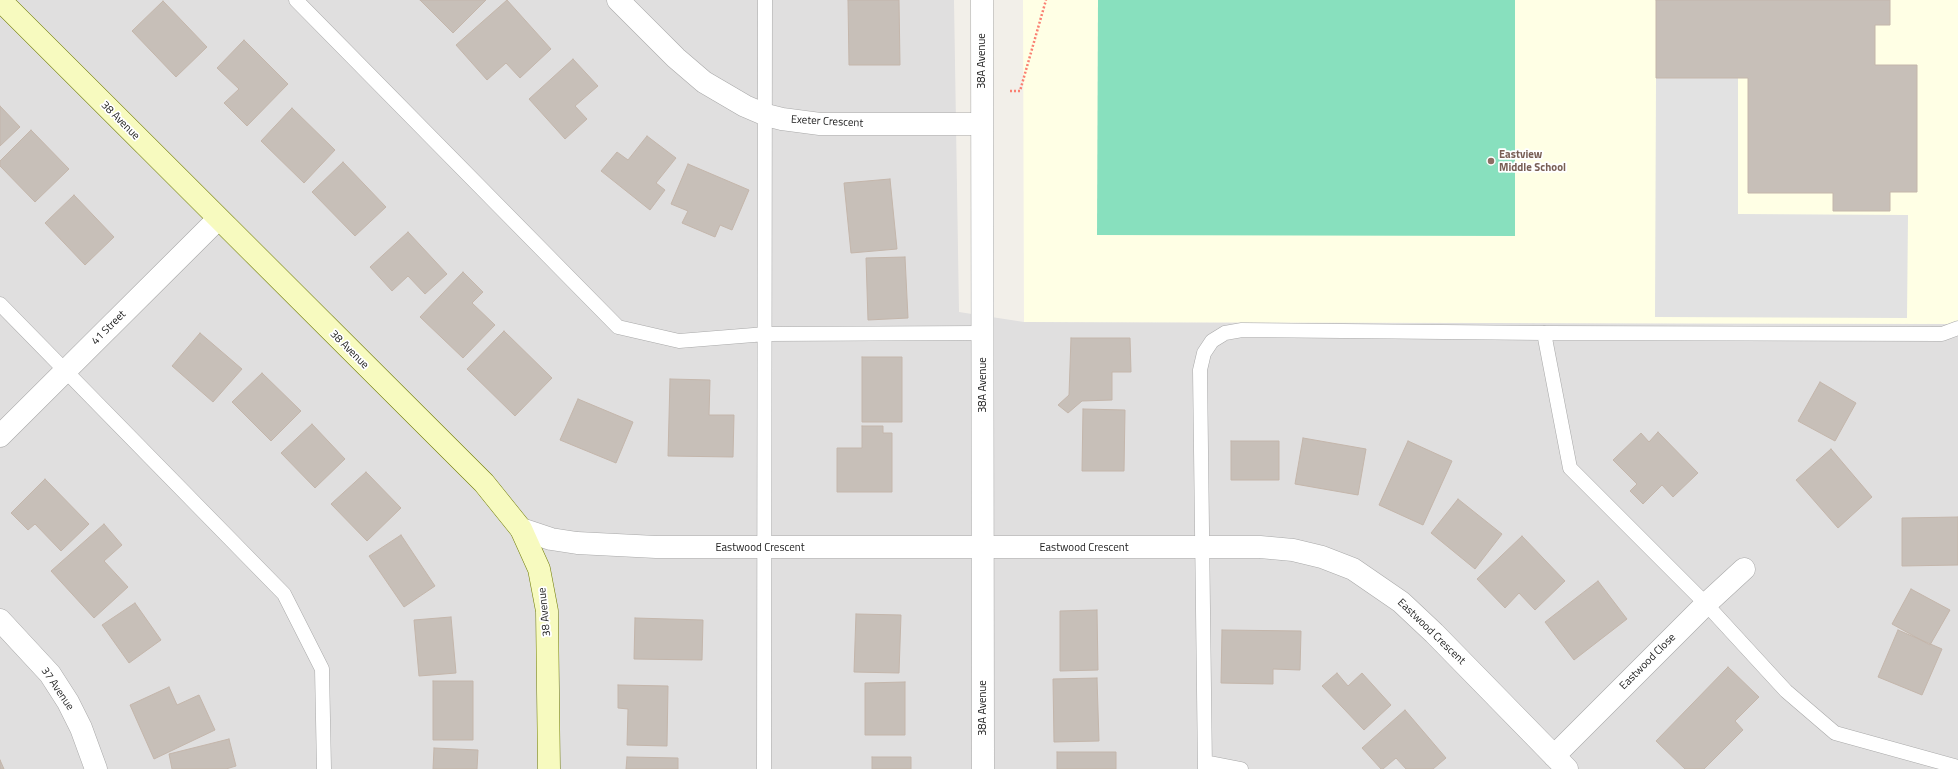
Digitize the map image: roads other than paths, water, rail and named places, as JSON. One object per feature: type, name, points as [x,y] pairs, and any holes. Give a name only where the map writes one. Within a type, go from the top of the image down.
[{"type":"street","name":"38 Avenue","points":[[0,0],[484,483],[521,529],[539,570],[547,611],[549,769]]},
{"type":"street","name":"Exeter Crescent","points":[[618,0],[676,58],[704,82],[745,106],[766,114],[782,119],[820,124],[982,124]]},
{"type":"street","name":"38A Avenue","points":[[982,0],[982,333],[984,548],[982,769]]},
{"type":"street","name":"41 Street","points":[[0,436],[218,219]]},
{"type":"street","name":"Eastwood Crescent","points":[[521,529],[551,539],[585,543],[656,547],[1260,547],[1293,550],[1322,557],[1353,569],[1380,586],[1416,615],[1560,762]]},
{"type":"street","name":"Eastwood Close","points":[[1560,762],[1706,604],[1744,569]]},
{"type":"street","name":"37 Avenue","points":[[0,620],[50,674],[68,702],[81,728],[96,769]]},
{"type":"lane","points":[[296,0],[618,327],[679,341],[766,334],[982,333]]},
{"type":"lane","points":[[764,769],[766,334],[765,0]]},
{"type":"lane","points":[[0,304],[284,594],[322,669],[324,769]]},
{"type":"lane","points":[[1241,769],[1205,765],[1201,548],[1200,370],[1204,352],[1212,341],[1225,333],[1242,330],[1544,333],[1942,334],[1958,328]]},
{"type":"lane","points":[[1544,333],[1570,468],[1706,604],[1786,691],[1834,733],[1958,767]]},
{"type":"place","name":"Eastview Middle School","points":[[1491,161]]}]
